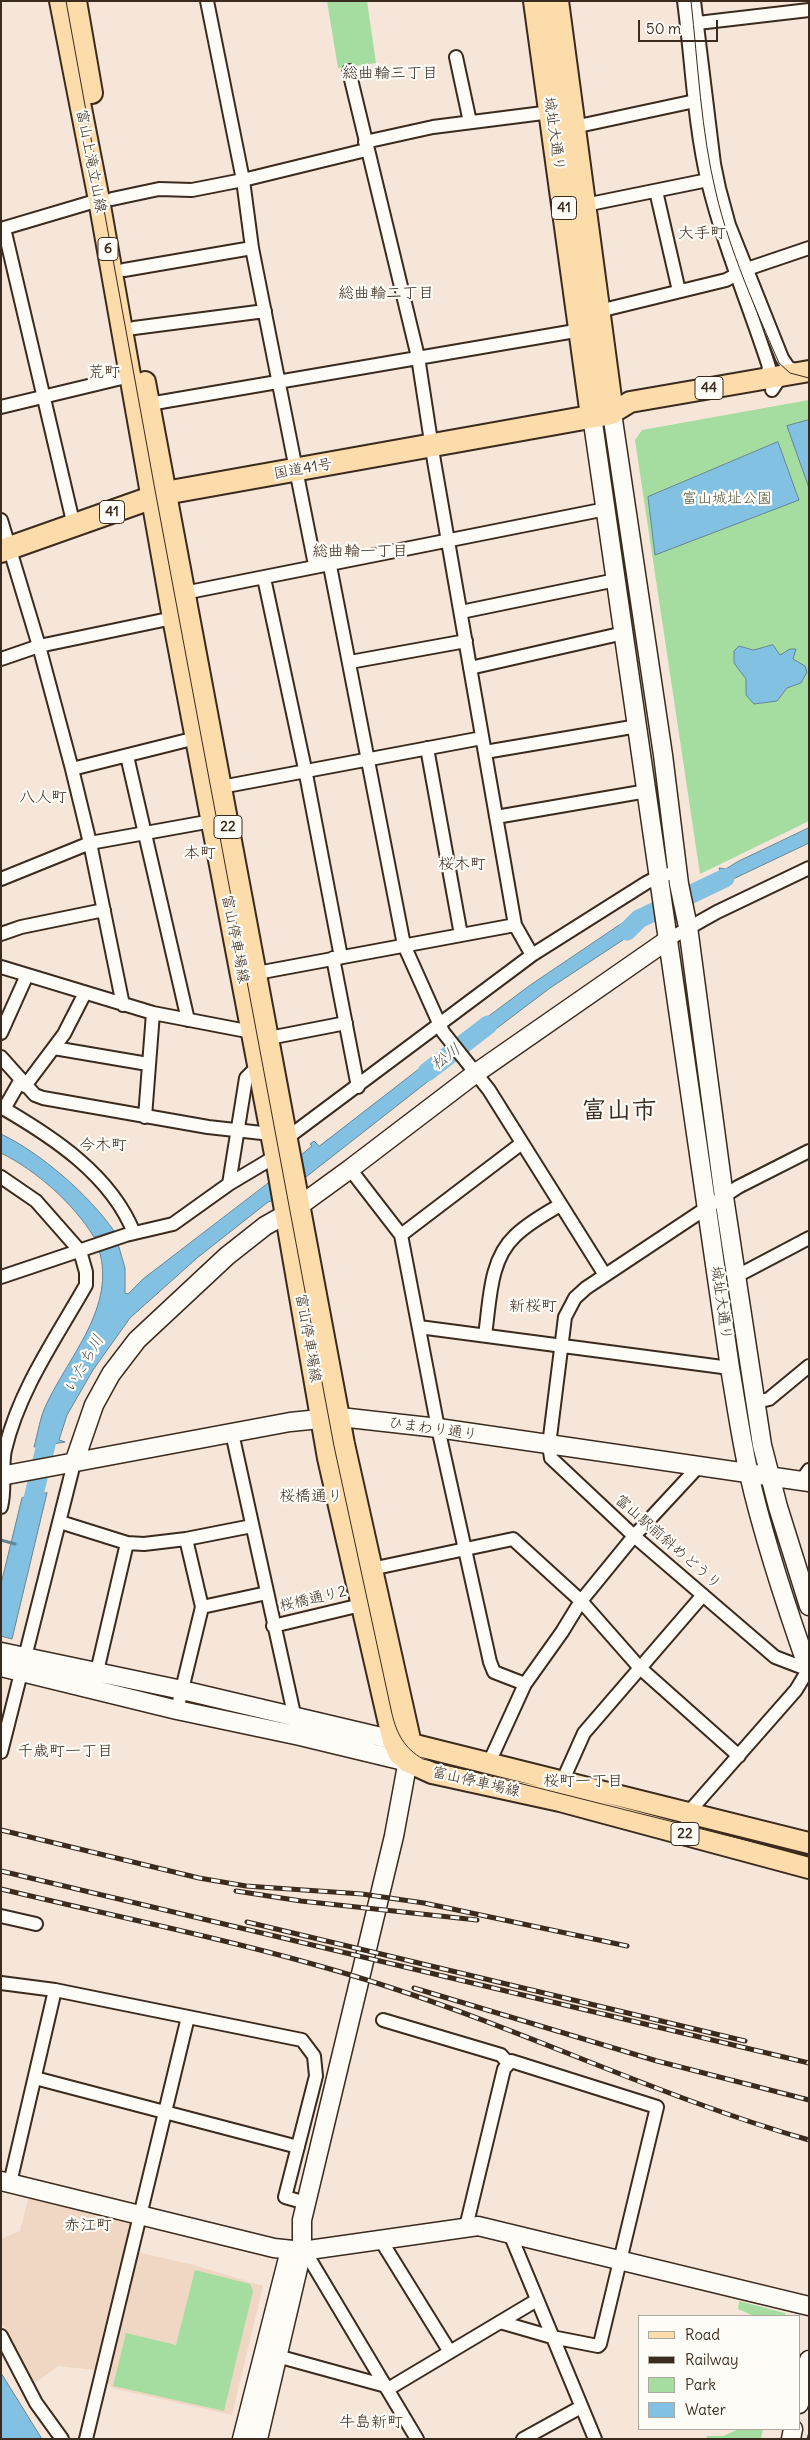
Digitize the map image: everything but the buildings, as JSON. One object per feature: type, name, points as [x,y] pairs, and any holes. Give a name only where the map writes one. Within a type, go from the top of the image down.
[{"type":"highway","name":"城址大通り","points":[[535,1],[580,330],[602,414]]},
{"type":"highway","name":"城址大通り","points":[[557,1],[599,311],[602,414]]},
{"type":"highway","name":"国道41号","points":[[6,550],[158,496],[602,414]]},
{"type":"main road","name":"富山上滝立山線","points":[[60,1],[124,270],[149,404],[158,496]]},
{"type":"main road","name":"富山上滝立山線","points":[[76,1],[130,376],[158,496]]},
{"type":"main road","name":"44","points":[[602,414],[632,414],[788,377]]},
{"type":"main road","name":"富山停車場線","points":[[158,496],[184,593],[257,973],[260,1035],[258,1066],[279,1136]]},
{"type":"main road","name":"富山停車場線","points":[[158,496],[173,618],[212,821],[260,1035],[282,1162],[331,1417],[371,1569],[410,1753],[432,1773],[503,1788],[686,1834],[809,1868]]},
{"type":"main road","name":"富山停車場線","points":[[331,1417],[328,1458],[392,1738],[399,1754],[410,1753],[488,1765],[809,1843]]},
{"type":"street","points":[[208,1],[243,180],[252,248],[314,560],[330,566]]},
{"type":"street","points":[[684,1],[692,23],[714,164],[741,272],[769,367],[766,376],[788,377],[741,272],[708,180],[695,100],[692,23],[694,1]]},
{"type":"street","points":[[692,23],[794,6],[809,10]]},
{"type":"street","points":[[456,56],[470,122]]},
{"type":"street","points":[[349,71],[365,146],[418,357],[431,446],[515,925],[532,955]]},
{"type":"street","points":[[574,127],[695,100]]},
{"type":"street","points":[[74,526],[3,228],[106,199],[159,189],[192,190],[243,180],[433,127],[551,112]]},
{"type":"street","points":[[585,205],[708,180]]},
{"type":"street","points":[[656,191],[679,291]]},
{"type":"street","points":[[124,270],[252,248]]},
{"type":"street","points":[[599,311],[726,280],[741,272],[809,248]]},
{"type":"street","points":[[134,328],[265,311]]},
{"type":"street","points":[[149,404],[278,380],[580,330]]},
{"type":"street","points":[[1,407],[130,376]]},
{"type":"street","name":"城址大通り","points":[[602,414],[606,509],[730,1368],[749,1473],[796,1636],[809,1670]]},
{"type":"street","name":"城址大通り","points":[[602,414],[663,755],[678,878],[756,1402],[769,1476],[809,1606]]},
{"type":"street","points":[[184,593],[330,566],[606,509]]},
{"type":"street","points":[[1,520],[6,550],[39,646],[72,769],[90,843],[124,1005]]},
{"type":"street","points":[[330,566],[404,945],[438,1024],[472,1068],[522,1143],[604,1275]]},
{"type":"street","points":[[264,578],[305,769],[358,1087]]},
{"type":"street","points":[[461,612],[616,580]]},
{"type":"street","points":[[1,659],[39,646],[173,618]]},
{"type":"street","points":[[470,668],[624,633]]},
{"type":"street","points":[[350,662],[466,641]]},
{"type":"street","points":[[485,752],[638,726]]},
{"type":"street","points":[[72,769],[196,738]]},
{"type":"street","points":[[221,787],[305,769],[482,738]]},
{"type":"street","points":[[427,748],[461,935]]},
{"type":"street","points":[[127,756],[188,1020]]},
{"type":"street","points":[[496,817],[647,791]]},
{"type":"street","points":[[1,879],[90,843],[212,821]]},
{"type":"street","points":[[1,1752],[12,1662],[60,1522],[66,1464],[111,1374],[137,1340],[227,1256],[265,1226],[291,1201],[350,1169],[472,1068],[686,922],[809,868]]},
{"type":"street","points":[[1,1057],[35,1095],[44,1098],[144,1117],[237,1132],[279,1136],[358,1087],[438,1024],[532,955],[661,883],[678,878]]},
{"type":"street","points":[[1,934],[21,927],[104,910]]},
{"type":"street","points":[[257,973],[515,925]]},
{"type":"street","points":[[1,967],[154,1013],[260,1035],[346,1023]]},
{"type":"street","points":[[1,1033],[27,975]]},
{"type":"street","points":[[85,993],[54,1048],[3,1108],[41,1130],[96,1177],[127,1215],[130,1234]]},
{"type":"street","points":[[144,1117],[154,1013]]},
{"type":"street","points":[[54,1048],[148,1064]]},
{"type":"street","points":[[230,1184],[246,1078],[258,1066]]},
{"type":"street","points":[[401,1235],[522,1143]]},
{"type":"street","points":[[549,1445],[565,1317],[575,1298],[604,1275],[708,1207],[809,1151]]},
{"type":"street","points":[[1,1277],[130,1234],[173,1224],[230,1184],[282,1162]]},
{"type":"street","points":[[350,1169],[401,1235],[438,1428],[490,1662],[494,1672],[525,1684]]},
{"type":"street","points":[[1,1178],[36,1201],[80,1251],[86,1272],[86,1285],[21,1399],[5,1448],[3,1461],[6,1475],[5,1492],[1,1507]]},
{"type":"street","points":[[485,1335],[494,1277],[505,1247],[526,1226],[560,1205]]},
{"type":"street","points":[[737,1276],[809,1238]]},
{"type":"street","points":[[419,1326],[730,1368]]},
{"type":"street","points":[[756,1402],[769,1399],[809,1366]]},
{"type":"street","name":"ひまわり通り","points":[[6,1475],[232,1433],[331,1417],[438,1428],[769,1476],[806,1478]]},
{"type":"street","points":[[232,1433],[273,1626],[300,1736]]},
{"type":"street","name":"富山駅前斜めどうり","points":[[549,1445],[551,1458],[634,1536],[775,1657],[809,1670]]},
{"type":"street","points":[[488,1765],[525,1684],[581,1601],[634,1536],[700,1466]]},
{"type":"street","points":[[60,1522],[127,1543],[144,1544],[186,1539],[252,1526]]},
{"type":"street","points":[[177,1710],[202,1607],[186,1539]]},
{"type":"street","points":[[371,1569],[513,1539],[581,1601],[640,1668],[738,1756]]},
{"type":"street","points":[[92,1689],[127,1543]]},
{"type":"street","points":[[202,1607],[267,1593]]},
{"type":"street","points":[[562,1782],[584,1733],[703,1595]]},
{"type":"street","name":"桜橋通り2","points":[[273,1626],[361,1605]]},
{"type":"street","points":[[12,1662],[96,1671],[392,1738]]},
{"type":"street","points":[[12,1662],[92,1689],[177,1710],[300,1736],[410,1753],[394,1836],[372,1932],[304,2212],[277,2356],[258,2439]]},
{"type":"street","points":[[686,1834],[688,1813],[796,1690],[809,1670]]},
{"type":"street","points":[[1,1916],[36,1924]]},
{"type":"street","points":[[1,1983],[55,1990],[302,2040],[314,2056],[316,2076],[285,2197],[304,2212]]},
{"type":"street","points":[[55,1990],[34,2078],[5,2182],[274,2248],[296,2250],[478,2226],[809,2306]]},
{"type":"street","points":[[86,2439],[188,2017]]},
{"type":"street","points":[[383,2020],[500,2055],[508,2063]]},
{"type":"street","points":[[466,2227],[504,2070],[511,2061],[657,2106],[600,2344],[598,2346],[552,2336],[500,2322]]},
{"type":"street","points":[[34,2078],[298,2147]]},
{"type":"street","points":[[510,2234],[595,2439]]},
{"type":"street","points":[[380,2239],[450,2352]]},
{"type":"street","points":[[296,2250],[310,2258],[417,2439]]},
{"type":"street","points":[[242,2439],[296,2250]]},
{"type":"street","points":[[277,2356],[387,2388],[537,2300]]},
{"type":"street","points":[[1,2336],[36,2403],[62,2439]]},
{"type":"street","points":[[800,2400],[809,2360]]},
{"type":"street","points":[[523,2439],[581,2407]]},
{"type":"shaded area","points":[[29,2195],[130,2220],[133,2226],[128,2250],[194,2265],[263,2286],[232,2415],[112,2388],[95,2370],[58,2366],[34,2384],[1,2321],[1,2239],[20,2231]]},
{"type":"green space","points":[[327,1],[367,1],[376,63],[338,68]]},
{"type":"green space","name":"富山城址公園","points":[[809,400],[809,821],[700,874],[635,440],[642,430]]},
{"type":"green space","points":[[195,2270],[250,2284],[253,2291],[224,2411],[113,2386],[126,2333],[176,2345]]},
{"type":"green space","points":[[739,2301],[785,2313],[786,2315],[752,2315],[738,2309]]},
{"type":"green space","points":[[737,2430],[763,2430],[761,2439],[706,2439],[707,2436],[723,2436]]},
{"type":"water","points":[[809,420],[809,488],[787,426]]},
{"type":"water","points":[[778,442],[799,500],[655,555],[648,497]]},
{"type":"water","points":[[773,645],[780,655],[790,649],[796,649],[793,659],[805,666],[807,672],[801,683],[787,688],[777,701],[754,704],[746,695],[746,679],[734,663],[734,651],[739,646],[753,650]]},
{"type":"water","points":[[809,828],[809,843],[731,880],[704,896],[702,883],[721,873],[719,868],[726,869]]},
{"type":"water","name":"松川","points":[[645,908],[648,923],[550,988],[472,1047],[462,1036],[529,986]]},
{"type":"water","name":"松川","points":[[444,1050],[447,1057],[454,1061],[306,1177],[301,1155],[312,1146],[310,1144],[314,1141],[319,1146]]},
{"type":"water","points":[[1,1134],[32,1152],[63,1176],[104,1217],[114,1231],[94,1237],[76,1212],[53,1189],[28,1169],[1,1153]]},
{"type":"water","points":[[270,1182],[274,1200],[268,1202],[197,1258],[130,1318],[93,1370],[67,1415],[59,1440],[65,1442],[34,1447],[45,1408],[88,1330],[96,1310],[101,1291],[103,1271],[99,1250],[118,1244],[125,1268],[125,1293],[128,1294],[143,1279]]},
{"type":"water","points":[[47,1493],[12,1639],[1,1636],[1,1584],[22,1498]]},
{"type":"water","points":[[1,2373],[42,2439],[2,2439]]},
{"type":"waterway","name":"松川","points":[[627,931],[639,919],[725,878]]},
{"type":"waterway","name":"松川","points":[[427,1072],[488,1025]]},
{"type":"waterway","name":"いたち川","points":[[28,1520],[47,1440],[54,1421]]},
{"type":"waterway","points":[[1,1540],[15,1544]]},
{"type":"tram line","points":[[66,1],[155,490],[334,1446],[396,1728],[406,1745],[423,1759],[809,1856]]},
{"type":"tram line","points":[[691,1],[700,97],[711,170],[721,214],[744,279],[779,363],[790,373],[809,378]]},
{"type":"tram line","points":[[807,2439],[809,2432]]},
{"type":"railway","points":[[1,1830],[199,1878],[246,1886],[362,1894],[424,1903],[627,1946]]},
{"type":"railway","points":[[1,1871],[809,2063]]},
{"type":"railway","points":[[1,1889],[196,1934],[341,1972],[442,2005],[650,2086],[755,2124],[809,2140]]},
{"type":"railway","points":[[236,1891],[301,1901],[477,1920]]},
{"type":"railway","points":[[247,1922],[745,2041]]},
{"type":"railway","points":[[414,1988],[657,2061],[809,2100]]},
{"type":"district","name":"総曲輪三丁目","points":[[390,73]]},
{"type":"district","name":"大手町","points":[[702,233]]},
{"type":"district","name":"総曲輪二丁目","points":[[386,293]]},
{"type":"district","name":"荒町","points":[[104,372]]},
{"type":"district","name":"総曲輪一丁目","points":[[360,551]]},
{"type":"district","name":"八人町","points":[[43,797]]},
{"type":"district","name":"本町","points":[[200,853]]},
{"type":"district","name":"桜木町","points":[[462,864]]},
{"type":"district","name":"富山市","points":[[619,1111]]},
{"type":"district","name":"今木町","points":[[103,1145]]},
{"type":"district","name":"新桜町","points":[[533,1306]]},
{"type":"district","name":"桜橋通り","points":[[311,1496]]},
{"type":"district","name":"千歳町一丁目","points":[[65,1751]]},
{"type":"district","name":"桜町一丁目","points":[[583,1781]]},
{"type":"district","name":"赤江町","points":[[88,2225]]},
{"type":"district","name":"牛島新町","points":[[371,2422]]}]
